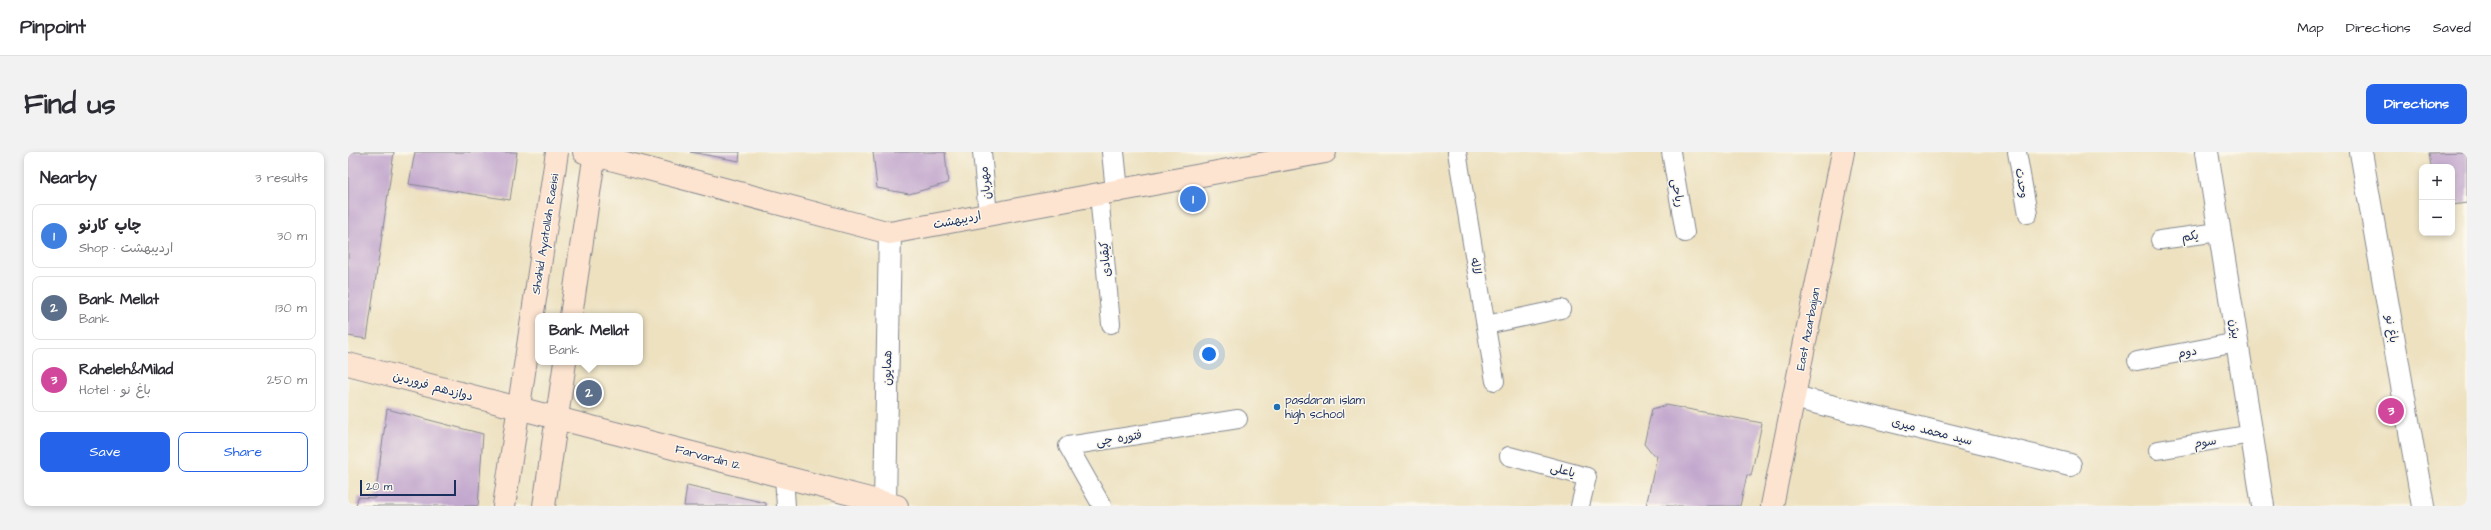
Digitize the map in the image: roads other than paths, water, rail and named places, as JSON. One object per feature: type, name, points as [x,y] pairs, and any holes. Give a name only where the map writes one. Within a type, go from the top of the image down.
[{"type":"main road","name":"Shahid Ayatollah Raeisi","points":[[504,506],[557,152]]},
{"type":"main road","name":"اردیبهشت","points":[[591,153],[890,233],[1108,192],[1283,156],[1325,152]]},
{"type":"main road","name":"East Azarbaijan","points":[[1772,506],[1843,152]]},
{"type":"main road","points":[[571,313],[591,153]]},
{"type":"main road","name":"دوازدهم فروردین","points":[[348,364],[518,408]]},
{"type":"main road","points":[[544,506],[565,365]]},
{"type":"main road","name":"Farvardin 12","points":[[518,408],[891,504]]},
{"type":"street","points":[[1108,192],[1113,152]]},
{"type":"street","name":"بیژن","points":[[2206,152],[2263,506]]},
{"type":"street","name":"باغ نو","points":[[2361,152],[2423,506]]},
{"type":"street","name":"همایون","points":[[890,233],[891,504]]},
{"type":"street","name":"سید محمد میری","points":[[1794,397],[2070,465]]},
{"type":"lane","name":"مهربان","points":[[982,152],[988,215]]},
{"type":"lane","name":"لاله","points":[[1457,152],[1495,381]]},
{"type":"lane","name":"ریاحی","points":[[1671,152],[1685,233]]},
{"type":"lane","name":"وحدت","points":[[2017,152],[2028,214]]},
{"type":"lane","name":"کیقبادی","points":[[1108,192],[1111,324]]},
{"type":"lane","name":"یکم","points":[[2160,240],[2219,232]]},
{"type":"lane","points":[[1486,325],[1561,309]]},
{"type":"lane","name":"دوم","points":[[2136,362],[2237,342]]},
{"type":"lane","name":"فتوره چی","points":[[1102,506],[1068,446],[1238,419]]},
{"type":"lane","name":"سوم","points":[[2158,450],[2252,434]]},
{"type":"lane","name":"یاعلی","points":[[1509,456],[1587,477],[1580,506]]},
{"type":"lane","points":[[784,477],[786,506]]},
{"type":"place","name":"چاپ کارنو","points":[[1193,199]]},
{"type":"place","name":"Bank Mellat","points":[[589,393]]},
{"type":"place","name":"pasdaran islam high school","points":[[1277,407]]},
{"type":"place","name":"Raheleh&Milad","points":[[2391,411]]}]
